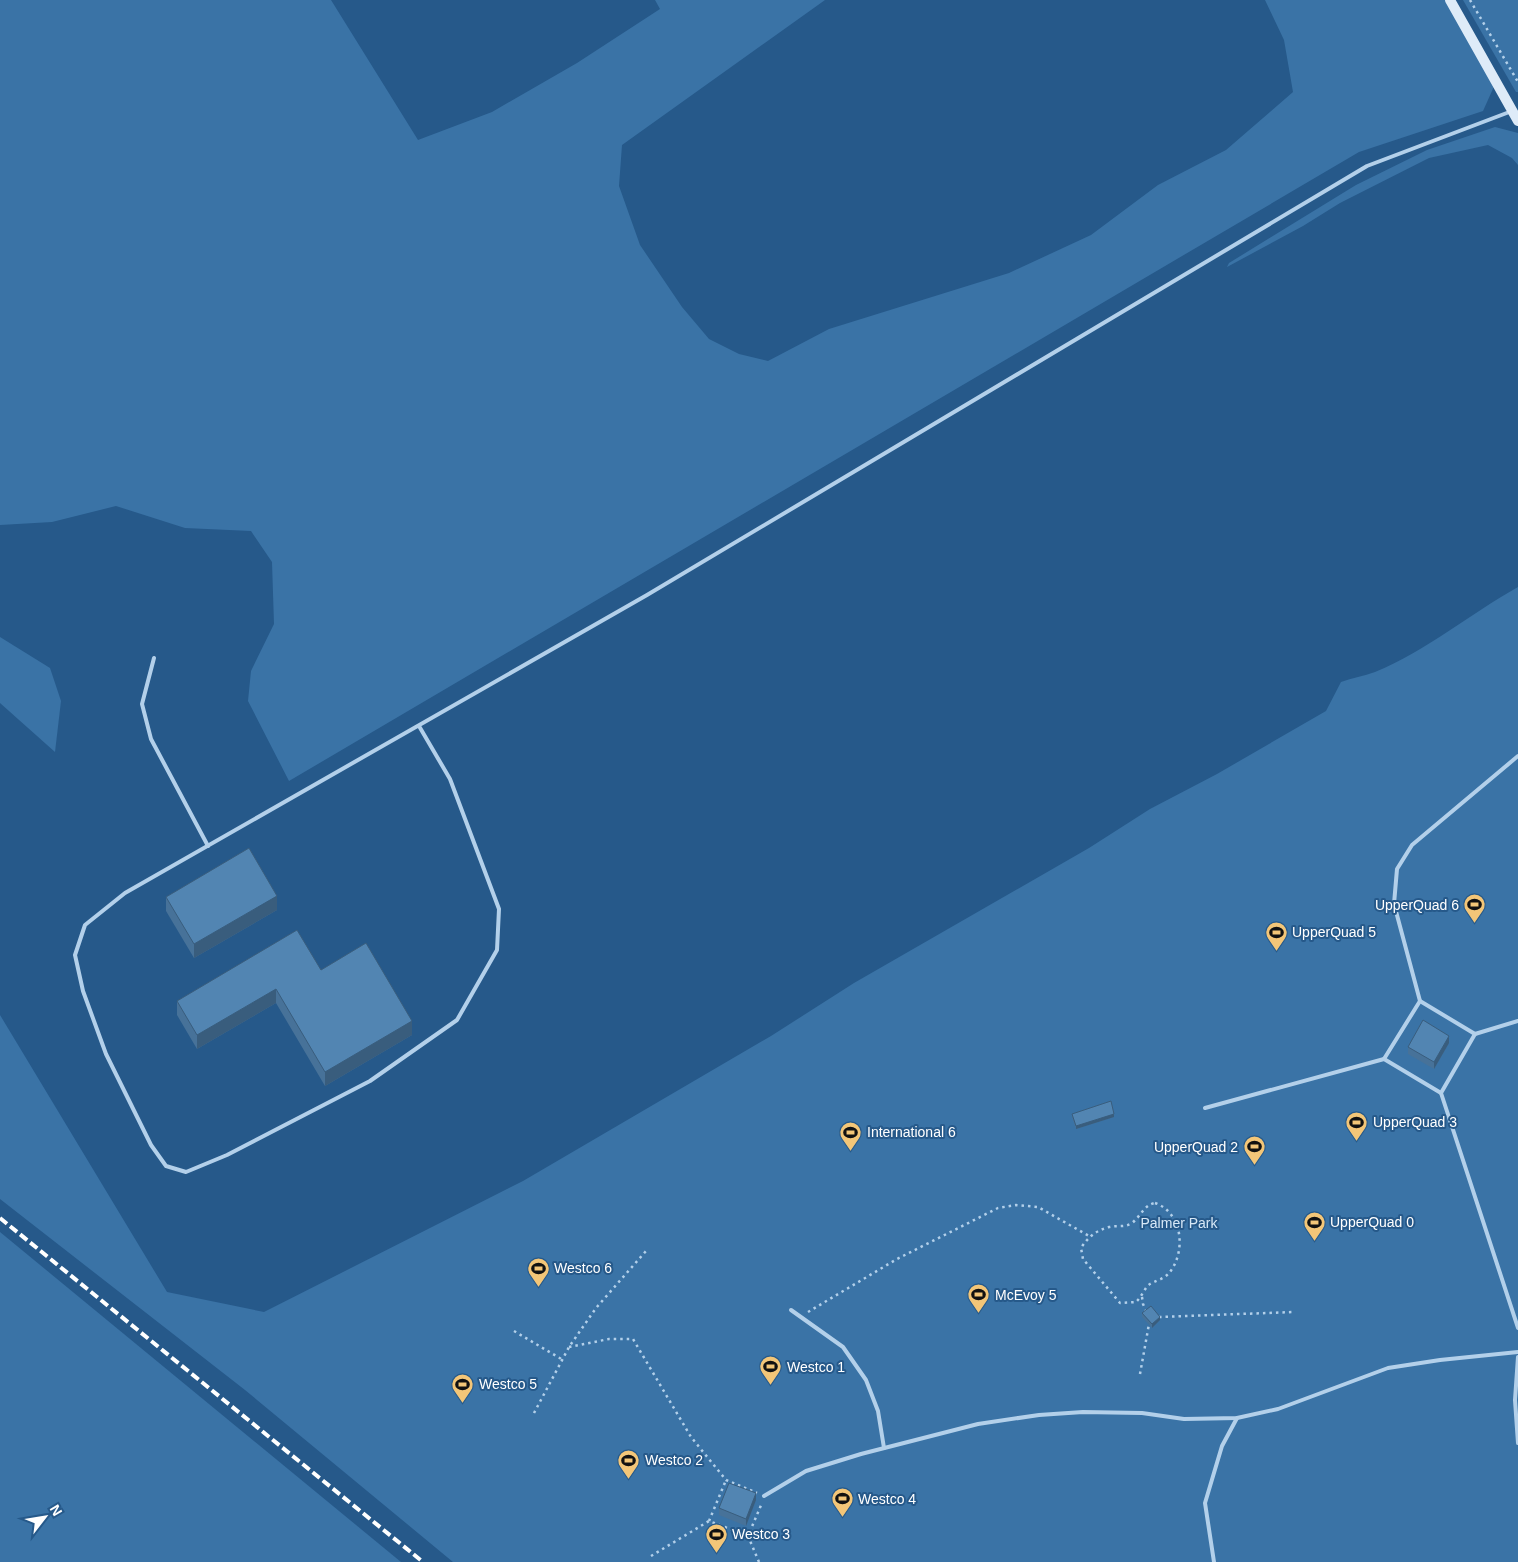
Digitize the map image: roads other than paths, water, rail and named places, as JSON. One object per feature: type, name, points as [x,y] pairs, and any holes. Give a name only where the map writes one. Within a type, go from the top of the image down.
[{"type":"street","points":[[1450,0],[1518,121]]},
{"type":"lane","points":[[419,726],[450,779],[499,909],[496,950],[457,1020],[370,1081],[227,1156],[186,1172],[166,1166],[151,1145],[106,1054],[83,991],[74,956],[85,924],[126,893],[647,595],[1367,166],[1512,111]]},
{"type":"lane","points":[[154,658],[142,704],[151,739],[208,846]]},
{"type":"lane","points":[[1475,1034],[1420,1001],[1394,904],[1397,869],[1412,845],[1518,756]]},
{"type":"lane","points":[[1205,1108],[1384,1060],[1420,1001]]},
{"type":"lane","points":[[1441,1093],[1475,1034],[1518,1021]]},
{"type":"lane","points":[[1384,1060],[1441,1093],[1518,1328]]},
{"type":"lane","points":[[791,1310],[843,1347],[866,1380],[878,1412],[884,1448]]},
{"type":"lane","points":[[764,1496],[806,1471],[884,1448],[978,1424],[1039,1415],[1093,1412],[1142,1414],[1184,1419],[1237,1418],[1278,1409],[1388,1368],[1440,1360],[1518,1352]]},
{"type":"lane","points":[[1518,1357],[1515,1400],[1518,1443]]},
{"type":"lane","points":[[1214,1562],[1205,1503],[1222,1446],[1237,1418]]},
{"type":"railway","points":[[0,1218],[423,1562]]},
{"type":"place","name":"UpperQuad 6","points":[[1475,924]]},
{"type":"place","name":"UpperQuad 5","points":[[1276,951]]},
{"type":"place","name":"UpperQuad 3","points":[[1357,1141]]},
{"type":"place","name":"International 6","points":[[851,1151]]},
{"type":"place","name":"UpperQuad 2","points":[[1254,1166]]},
{"type":"place","name":"UpperQuad 0","points":[[1314,1241]]},
{"type":"place","name":"Westco 6","points":[[538,1287]]},
{"type":"place","name":"McEvoy 5","points":[[979,1314]]},
{"type":"place","name":"Westco 1","points":[[771,1386]]},
{"type":"place","name":"Westco 5","points":[[463,1403]]},
{"type":"place","name":"Westco 2","points":[[629,1479]]},
{"type":"place","name":"Westco 4","points":[[842,1518]]},
{"type":"place","name":"Westco 3","points":[[716,1553]]},
{"type":"park label","name":"Palmer Park","points":[[1179,1223]]}]
